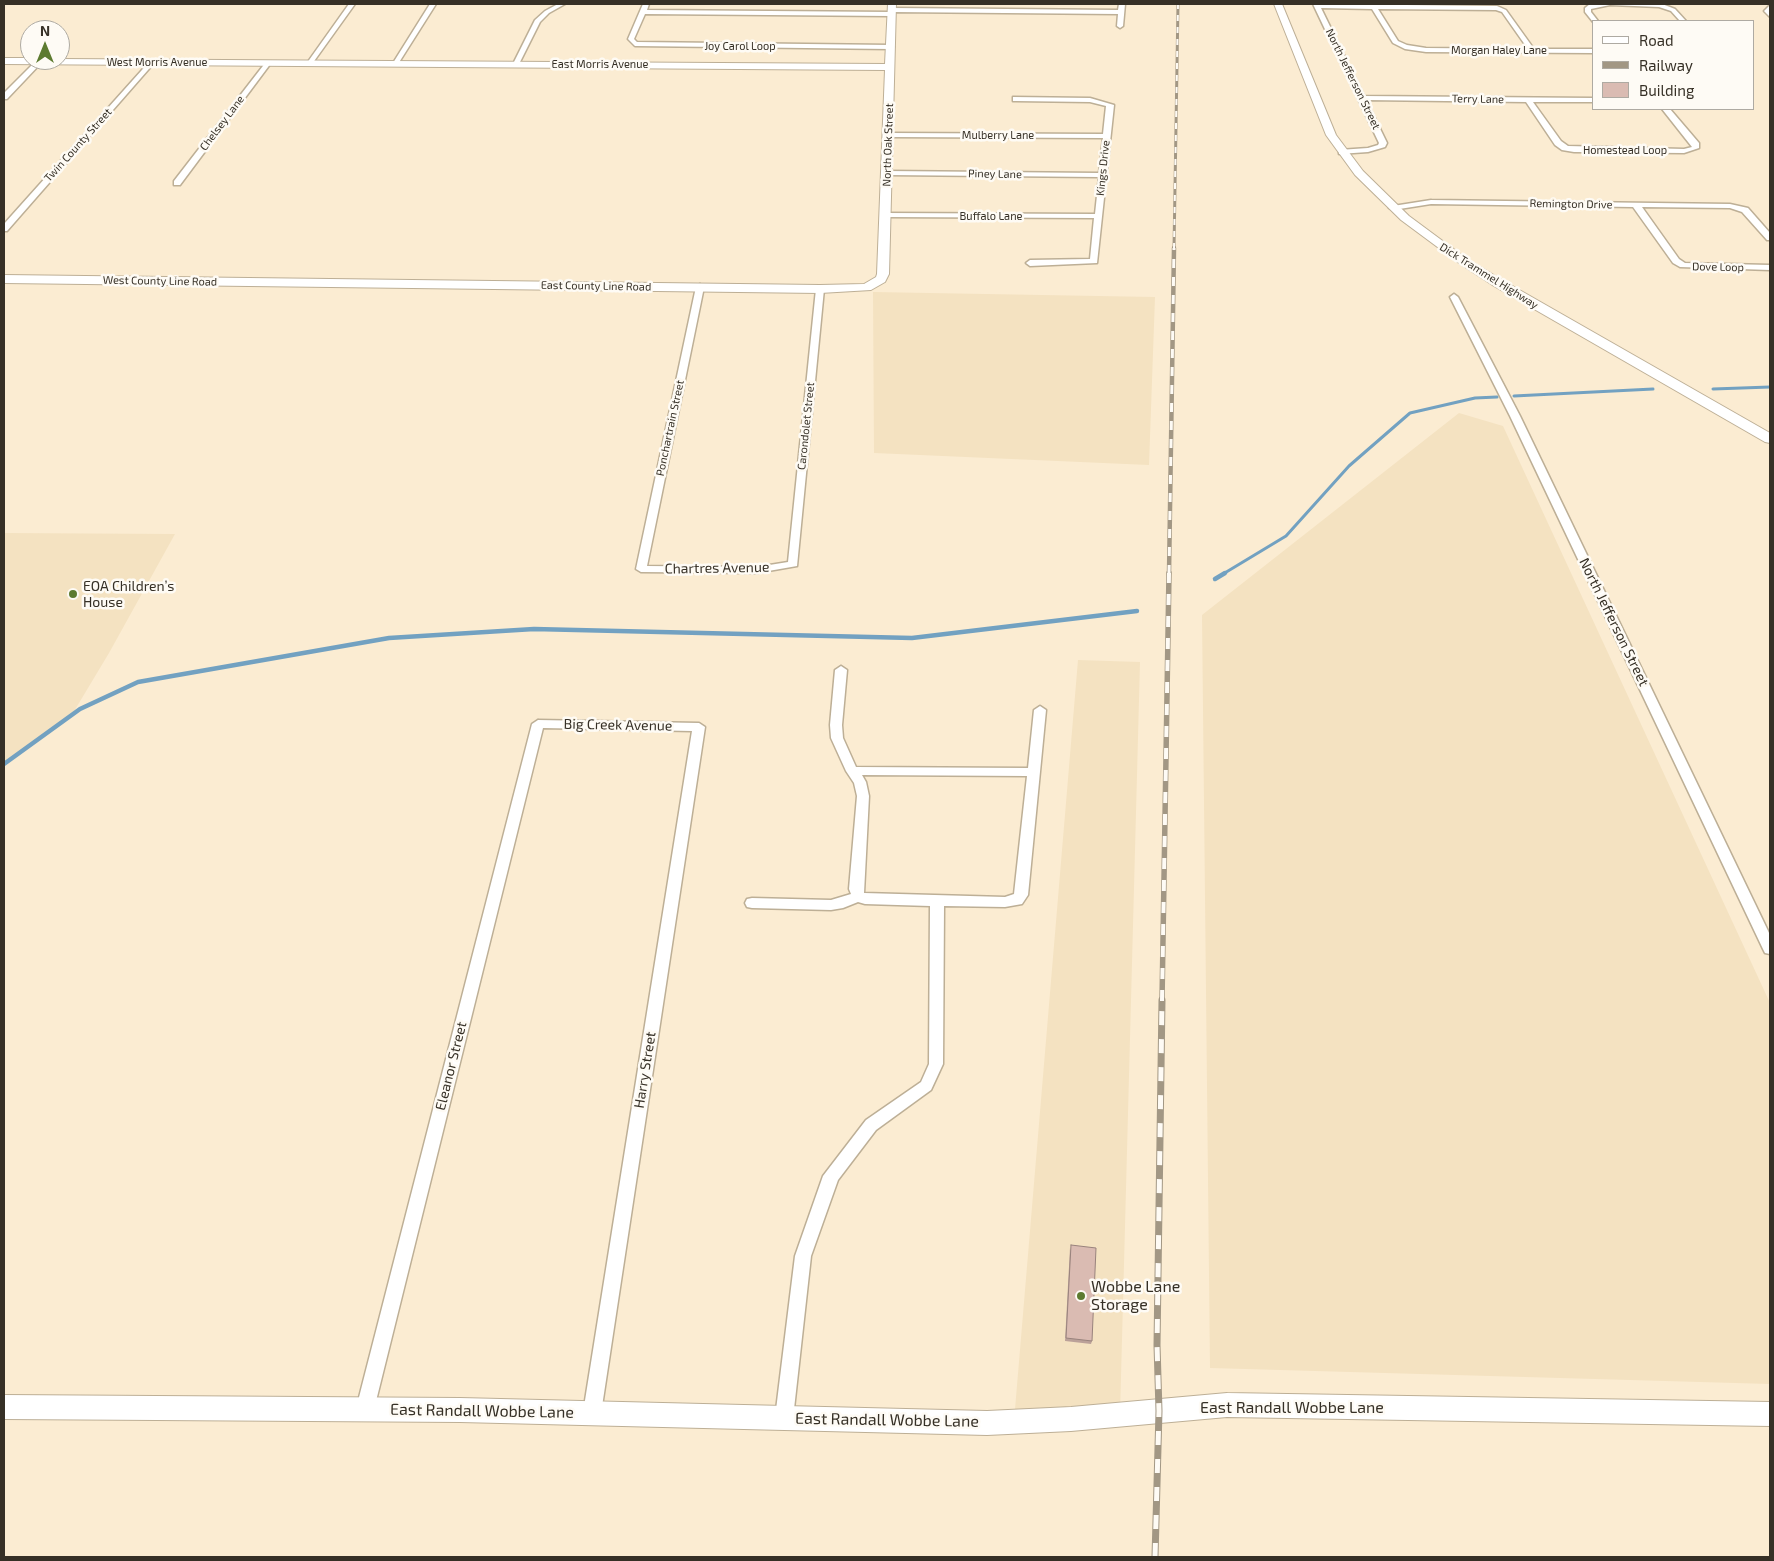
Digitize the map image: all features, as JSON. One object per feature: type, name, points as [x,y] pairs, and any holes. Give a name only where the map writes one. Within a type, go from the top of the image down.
[{"type":"street","points":[[310,62],[352,4]]},
{"type":"street","points":[[396,63],[433,4]]},
{"type":"street","points":[[516,64],[537,22],[547,12],[562,4]]},
{"type":"street","name":"Joy Carol Loop","points":[[646,4],[631,40],[635,44],[891,47]]},
{"type":"street","points":[[1120,26],[1122,4]]},
{"type":"street","name":"Dick Trammel Highway","points":[[1278,4],[1325,122],[1342,152],[1370,186],[1393,208],[1440,245],[1498,283],[1770,439]]},
{"type":"street","points":[[1594,20],[1588,12],[1588,8],[1592,5],[1608,4]]},
{"type":"street","points":[[1612,4],[1660,6],[1673,10],[1683,20]]},
{"type":"street","points":[[1316,5],[1497,8],[1504,11],[1532,50]]},
{"type":"street","name":"North Jefferson Street","points":[[1316,5],[1383,144],[1381,147],[1368,150],[1342,152]]},
{"type":"street","points":[[643,12],[1041,7],[1121,12]]},
{"type":"street","name":"Morgan Haley Lane","points":[[1374,7],[1395,42],[1405,47],[1426,50],[1592,50]]},
{"type":"street","points":[[1770,8],[1767,11],[1770,15]]},
{"type":"street","name":"North Oak Street","points":[[875,284],[881,279],[883,274],[892,9]]},
{"type":"street","name":"West Morris Avenue","points":[[4,61],[20,61]]},
{"type":"street","name":"West Morris Avenue","points":[[70,61],[310,62]]},
{"type":"street","name":"Twin County Street","points":[[4,229],[152,62]]},
{"type":"street","name":"Chelsey Lane","points":[[177,183],[268,62]]},
{"type":"street","name":"East Morris Avenue","points":[[310,62],[890,67]]},
{"type":"street","points":[[4,96],[31,70]]},
{"type":"street","name":"Terry Lane","points":[[1362,98],[1592,100]]},
{"type":"street","name":"Kings Drive","points":[[1016,99],[1101,102],[1110,105],[1094,261],[1030,263]]},
{"type":"street","name":"Homestead Loop","points":[[1528,100],[1558,144],[1565,148],[1574,150],[1684,151],[1695,148],[1696,145],[1667,110]]},
{"type":"street","name":"Mulberry Lane","points":[[889,135],[1107,136]]},
{"type":"street","name":"Piney Lane","points":[[887,173],[1103,175]]},
{"type":"street","name":"Remington Drive","points":[[1393,208],[1431,202],[1730,206],[1741,208],[1748,213],[1770,238]]},
{"type":"street","name":"Dove Loop","points":[[1636,205],[1676,261],[1683,265],[1770,268]]},
{"type":"street","name":"Buffalo Lane","points":[[885,215],[1098,216]]},
{"type":"street","name":"West County Line Road","points":[[4,279],[316,283]]},
{"type":"street","name":"East County Line Road","points":[[316,283],[820,288],[854,288],[875,284]]},
{"type":"street","name":"Ponchartrain Street","points":[[641,569],[700,287]]},
{"type":"street","name":"Carondolet Street","points":[[792,564],[820,288]]},
{"type":"street","name":"North Jefferson Street","points":[[1454,297],[1515,416],[1770,949]]},
{"type":"street","name":"Chartres Avenue","points":[[641,569],[757,570],[792,564]]},
{"type":"street","points":[[841,670],[836,725],[837,738],[852,772],[860,782],[863,796],[856,889],[858,896]]},
{"type":"street","points":[[752,904],[831,905],[844,903],[858,896],[866,899],[937,901],[1005,902],[1017,900],[1019,898],[1040,710]]},
{"type":"street","name":"Big Creek Avenue","points":[[538,724],[699,727]]},
{"type":"street","name":"Eleanor Street","points":[[365,1409],[538,724]]},
{"type":"street","name":"Harry Street","points":[[592,1413],[699,727]]},
{"type":"street","points":[[852,772],[1033,772]]},
{"type":"street","points":[[784,1418],[803,1256],[831,1176],[871,1125],[926,1086],[936,1064],[937,901]]},
{"type":"street","name":"East Randall Wobbe Lane","points":[[4,1407],[365,1409],[987,1422],[1071,1419],[1227,1405],[1770,1414]]},
{"type":"shaded area","points":[[873,292],[1155,297],[1149,465],[874,453]]},
{"type":"shaded area","points":[[1459,413],[1503,426],[1770,1003],[1770,1384],[1210,1368],[1202,615]]},
{"type":"shaded area","name":"EOA Children’s House","points":[[4,533],[175,534],[109,653],[73,713],[4,764]]},
{"type":"shaded area","points":[[1078,660],[1140,662],[1120,1414],[1014,1421]]},
{"type":"building","name":"Wobbe Lane Storage","points":[[1071,1245],[1096,1248],[1092,1341],[1066,1338]]},
{"type":"waterway","points":[[1713,389],[1770,387]]},
{"type":"waterway","points":[[1514,396],[1653,389]]},
{"type":"waterway","points":[[1223,574],[1286,536],[1349,466],[1410,413],[1475,398],[1497,397]]},
{"type":"waterway","points":[[1215,579],[1225,573]]},
{"type":"waterway","points":[[4,764],[80,709],[138,682],[389,638],[534,629],[912,638],[1137,611]]},
{"type":"railway","points":[[1174,249],[1178,4]]},
{"type":"railway","points":[[1169,574],[1174,248]]},
{"type":"railway","points":[[1162,1001],[1169,573]]},
{"type":"railway","points":[[1155,1557],[1159,1411],[1157,1345],[1162,1000]]},
{"type":"place","name":"EOA Children’s House","points":[[73,594]]},
{"type":"place","name":"Wobbe Lane Storage","points":[[1081,1296]]}]
